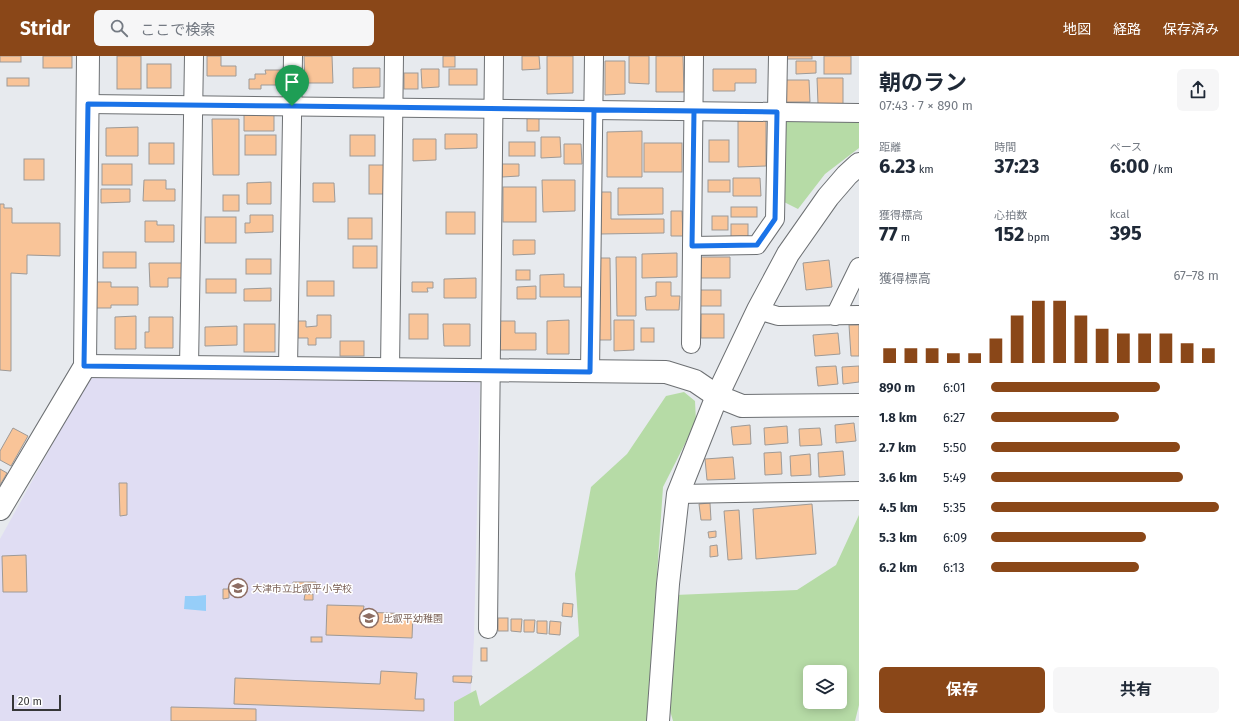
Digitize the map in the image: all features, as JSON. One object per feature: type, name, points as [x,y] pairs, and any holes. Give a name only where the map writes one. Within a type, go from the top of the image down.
[{"type":"street","points":[[0,509],[84,366],[88,56]]},
{"type":"street","points":[[189,367],[194,56]]},
{"type":"street","points":[[288,368],[293,56]]},
{"type":"street","points":[[390,369],[394,56]]},
{"type":"street","points":[[488,629],[494,56]]},
{"type":"street","points":[[590,372],[594,56]]},
{"type":"street","points":[[691,344],[694,56]]},
{"type":"street","points":[[692,246],[757,245],[775,219],[778,56]]},
{"type":"street","points":[[88,104],[859,113]]},
{"type":"street","points":[[658,721],[668,584],[678,494],[717,396],[758,310],[788,254],[828,197],[847,175],[859,164]]},
{"type":"street","points":[[835,316],[859,267]]},
{"type":"street","points":[[758,310],[778,316],[859,315]]},
{"type":"street","points":[[84,366],[666,372],[695,381],[717,396],[742,406],[859,405]]},
{"type":"street","points":[[678,494],[859,491]]},
{"type":"shaded area","name":"大津市立比叡平小学校","points":[[141,375],[480,378],[474,638],[469,721],[0,721],[0,539],[89,378]]},
{"type":"green space","points":[[783,119],[859,119],[859,148],[825,174],[798,209],[782,201]]},
{"type":"green space","points":[[684,392],[695,401],[696,422],[663,487],[647,721],[454,721],[454,702],[476,690],[480,706],[579,636],[575,574],[591,487],[627,454],[666,396]]},
{"type":"green space","points":[[859,515],[859,705],[855,721],[673,721],[665,693],[675,595],[797,590],[836,565]]},
{"type":"water","points":[[206,595],[206,611],[184,609],[185,596]]},
{"type":"building","points":[[0,56],[21,56],[21,62],[0,62]]},
{"type":"building","points":[[43,56],[72,56],[72,68],[43,68]]},
{"type":"building","points":[[117,56],[141,56],[141,89],[117,89]]},
{"type":"building","points":[[207,56],[221,56],[221,66],[236,66],[236,76],[207,76]]},
{"type":"building","points":[[304,56],[332,56],[333,83],[305,83]]},
{"type":"building","points":[[443,56],[455,56],[455,67],[443,67]]},
{"type":"building","points":[[522,56],[539,56],[540,69],[522,70]]},
{"type":"building","points":[[547,56],[573,56],[573,93],[547,94]]},
{"type":"building","points":[[629,56],[649,56],[649,84],[629,83]]},
{"type":"building","points":[[656,56],[683,56],[684,92],[656,92]]},
{"type":"building","points":[[787,56],[812,56],[812,59],[787,59]]},
{"type":"building","points":[[824,56],[851,56],[851,74],[824,74]]},
{"type":"building","points":[[605,61],[625,61],[625,94],[605,95]]},
{"type":"building","points":[[796,61],[816,61],[816,73],[796,74]]},
{"type":"building","points":[[147,64],[171,64],[171,88],[147,88]]},
{"type":"building","points":[[353,68],[380,68],[380,87],[353,88]]},
{"type":"building","points":[[421,69],[439,69],[439,87],[422,88]]},
{"type":"building","points":[[449,69],[477,69],[477,85],[449,85]]},
{"type":"building","points":[[713,69],[756,69],[756,83],[735,83],[735,91],[713,91]]},
{"type":"building","points":[[265,70],[281,70],[281,85],[261,85],[261,89],[249,89],[249,79],[255,79],[255,74],[266,74]]},
{"type":"building","points":[[404,73],[418,73],[418,89],[404,89]]},
{"type":"building","points":[[7,78],[29,78],[29,86],[7,86]]},
{"type":"building","points":[[817,78],[843,78],[843,104],[818,104]]},
{"type":"building","points":[[784,80],[809,80],[810,102],[784,102]]},
{"type":"building","points":[[274,114],[274,131],[244,131],[244,115]]},
{"type":"building","points":[[527,118],[539,118],[539,131],[527,131]]},
{"type":"building","points":[[738,118],[766,118],[766,166],[738,167]]},
{"type":"building","points":[[212,119],[239,119],[239,175],[213,175]]},
{"type":"building","points":[[138,127],[138,156],[106,156],[106,128]]},
{"type":"building","points":[[642,131],[642,177],[607,177],[607,132]]},
{"type":"building","points":[[445,134],[477,134],[477,148],[445,149]]},
{"type":"building","points":[[245,135],[276,135],[276,155],[245,155]]},
{"type":"building","points":[[350,135],[375,135],[375,156],[350,156]]},
{"type":"building","points":[[541,137],[560,137],[561,157],[541,158]]},
{"type":"building","points":[[413,139],[436,139],[436,160],[413,161]]},
{"type":"building","points":[[709,140],[729,140],[729,162],[709,162]]},
{"type":"building","points":[[509,142],[535,142],[535,156],[509,156]]},
{"type":"building","points":[[149,143],[174,143],[174,164],[149,164]]},
{"type":"building","points":[[644,143],[682,143],[682,172],[644,172]]},
{"type":"building","points":[[564,144],[581,144],[582,164],[564,164]]},
{"type":"building","points":[[24,159],[44,159],[44,180],[24,180]]},
{"type":"building","points":[[102,164],[132,164],[132,185],[102,185]]},
{"type":"building","points":[[502,164],[519,164],[519,176],[502,177]]},
{"type":"building","points":[[369,165],[385,165],[385,194],[369,194]]},
{"type":"building","points":[[733,178],[760,178],[761,196],[733,196]]},
{"type":"building","points":[[144,180],[166,180],[166,189],[175,189],[175,201],[143,201]]},
{"type":"building","points":[[542,180],[575,180],[575,211],[543,212]]},
{"type":"building","points":[[708,180],[730,180],[730,192],[708,192]]},
{"type":"building","points":[[271,182],[271,204],[247,204],[247,183]]},
{"type":"building","points":[[313,183],[334,183],[335,202],[313,202]]},
{"type":"building","points":[[503,187],[536,187],[536,222],[503,222]]},
{"type":"building","points":[[618,188],[663,188],[663,214],[618,215]]},
{"type":"building","points":[[101,189],[130,189],[130,202],[101,203]]},
{"type":"building","points":[[599,192],[611,192],[611,219],[664,219],[664,233],[600,234]]},
{"type":"building","points":[[223,195],[239,195],[239,211],[223,211]]},
{"type":"building","points":[[0,204],[4,204],[4,208],[12,208],[12,223],[60,223],[60,256],[27,255],[27,274],[11,273],[11,371],[0,370]]},
{"type":"building","points":[[731,207],[757,207],[757,217],[731,217]]},
{"type":"building","points":[[671,211],[682,211],[683,236],[671,236]]},
{"type":"building","points":[[446,212],[475,212],[475,234],[446,234]]},
{"type":"building","points":[[250,215],[273,215],[273,232],[245,233],[245,223],[250,223]]},
{"type":"building","points":[[712,216],[728,216],[728,230],[712,230]]},
{"type":"building","points":[[205,217],[236,217],[236,243],[205,243]]},
{"type":"building","points":[[348,218],[372,218],[372,239],[348,239]]},
{"type":"building","points":[[145,221],[157,221],[157,225],[174,225],[174,242],[145,242]]},
{"type":"building","points":[[731,224],[748,224],[748,240],[731,240]]},
{"type":"building","points":[[513,240],[535,240],[535,254],[513,255]]},
{"type":"building","points":[[353,246],[377,246],[377,268],[353,268]]},
{"type":"building","points":[[103,252],[136,252],[136,268],[103,268]]},
{"type":"building","points":[[677,253],[677,277],[642,278],[642,254]]},
{"type":"building","points":[[616,257],[636,257],[636,316],[617,316]]},
{"type":"building","points":[[701,257],[730,257],[730,278],[700,278]]},
{"type":"building","points":[[599,258],[610,258],[611,340],[599,340]]},
{"type":"building","points":[[246,259],[271,259],[271,274],[246,274]]},
{"type":"building","points":[[829,260],[832,287],[806,290],[803,263]]},
{"type":"building","points":[[149,263],[183,263],[183,278],[168,278],[168,287],[150,287]]},
{"type":"building","points":[[516,270],[530,270],[530,280],[516,280]]},
{"type":"building","points":[[564,274],[564,287],[581,287],[581,297],[540,297],[540,275]]},
{"type":"building","points":[[476,278],[476,298],[444,298],[444,279]]},
{"type":"building","points":[[206,279],[236,279],[236,293],[206,293]]},
{"type":"building","points":[[307,281],[334,281],[334,296],[307,296]]},
{"type":"building","points":[[93,282],[111,282],[111,287],[138,287],[138,305],[111,305],[111,308],[93,308]]},
{"type":"building","points":[[412,282],[433,282],[433,288],[427,288],[428,292],[412,292]]},
{"type":"building","points":[[656,282],[671,282],[671,296],[680,296],[679,310],[646,310],[645,297],[656,296]]},
{"type":"building","points":[[536,286],[536,299],[517,299],[517,287]]},
{"type":"building","points":[[271,288],[271,301],[244,301],[244,289]]},
{"type":"building","points":[[700,290],[721,290],[721,306],[700,306]]},
{"type":"building","points":[[409,314],[428,314],[428,339],[409,339]]},
{"type":"building","points":[[701,314],[724,314],[724,338],[701,338]]},
{"type":"building","points":[[317,315],[331,315],[331,338],[316,338],[316,345],[308,345],[308,338],[298,338],[298,321],[306,321],[306,327],[317,326]]},
{"type":"building","points":[[136,316],[136,349],[115,349],[115,317]]},
{"type":"building","points":[[149,317],[173,317],[173,348],[145,348],[145,332],[149,332]]},
{"type":"building","points":[[569,320],[569,354],[547,354],[547,321]]},
{"type":"building","points":[[614,320],[634,320],[634,350],[614,351]]},
{"type":"building","points":[[497,321],[515,321],[515,333],[536,333],[536,350],[497,350]]},
{"type":"building","points":[[244,324],[275,324],[275,352],[244,352]]},
{"type":"building","points":[[443,324],[470,324],[470,346],[444,346]]},
{"type":"building","points":[[849,325],[859,325],[859,356],[851,356]]},
{"type":"building","points":[[237,326],[237,345],[205,346],[205,327]]},
{"type":"building","points":[[641,328],[654,328],[654,342],[641,342]]},
{"type":"building","points":[[838,333],[840,354],[815,356],[813,335]]},
{"type":"building","points":[[340,341],[364,341],[364,356],[340,356]]},
{"type":"building","points":[[836,366],[838,384],[818,386],[816,367]]},
{"type":"building","points":[[859,366],[859,382],[843,384],[842,367]]},
{"type":"building","points":[[854,423],[856,441],[836,443],[835,425]]},
{"type":"building","points":[[750,425],[751,444],[733,445],[731,427]]},
{"type":"building","points":[[787,426],[788,443],[765,445],[764,428]]},
{"type":"building","points":[[13,428],[28,436],[11,466],[0,460],[0,451]]},
{"type":"building","points":[[820,428],[822,445],[800,446],[799,429]]},
{"type":"building","points":[[843,451],[845,475],[819,477],[818,453]]},
{"type":"building","points":[[781,452],[782,474],[765,475],[764,453]]},
{"type":"building","points":[[810,454],[811,475],[791,476],[790,456]]},
{"type":"building","points":[[733,457],[735,479],[707,480],[705,459]]},
{"type":"building","points":[[0,469],[7,473],[0,485]]},
{"type":"building","points":[[119,483],[127,483],[127,515],[120,516]]},
{"type":"building","points":[[710,503],[711,520],[701,520],[699,504]]},
{"type":"building","points":[[812,504],[816,554],[756,559],[753,509]]},
{"type":"building","points":[[739,510],[742,559],[728,560],[724,511]]},
{"type":"building","points":[[716,531],[716,537],[709,538],[708,532]]},
{"type":"building","points":[[717,545],[718,556],[710,557],[710,546]]},
{"type":"building","points":[[26,555],[27,592],[3,592],[2,556]]},
{"type":"building","points":[[293,582],[316,582],[316,587],[293,588]]},
{"type":"building","points":[[223,589],[229,589],[229,598],[223,599]]},
{"type":"building","points":[[305,594],[313,594],[313,600],[304,600]]},
{"type":"building","points":[[563,603],[573,604],[572,617],[562,616]]},
{"type":"building","points":[[327,605],[364,606],[363,612],[413,614],[412,638],[326,635]]},
{"type":"building","points":[[498,618],[508,618],[508,631],[498,631]]},
{"type":"building","points":[[511,619],[522,619],[521,632],[511,631]]},
{"type":"building","points":[[524,620],[535,620],[534,632],[524,632]]},
{"type":"building","points":[[537,621],[547,621],[547,634],[537,633]]},
{"type":"building","points":[[550,621],[561,622],[560,635],[549,634]]},
{"type":"building","points":[[311,637],[322,637],[322,642],[311,642]]},
{"type":"building","points":[[481,648],[487,648],[487,661],[481,661]]},
{"type":"building","points":[[381,671],[417,673],[415,699],[424,699],[424,711],[234,704],[235,678],[380,684]]},
{"type":"building","points":[[453,676],[472,676],[471,683],[453,682]]},
{"type":"building","points":[[171,707],[256,709],[256,721],[171,721]]},
{"type":"place","name":"大津市立比叡平小学校","points":[[238,588]]},
{"type":"place","name":"比叡平幼稚園","points":[[369,618]]},
{"type":"route","points":[[88,104],[292,106],[777,112],[775,219],[757,245],[692,246],[694,111],[594,110],[590,372],[84,366],[88,104]]}]
